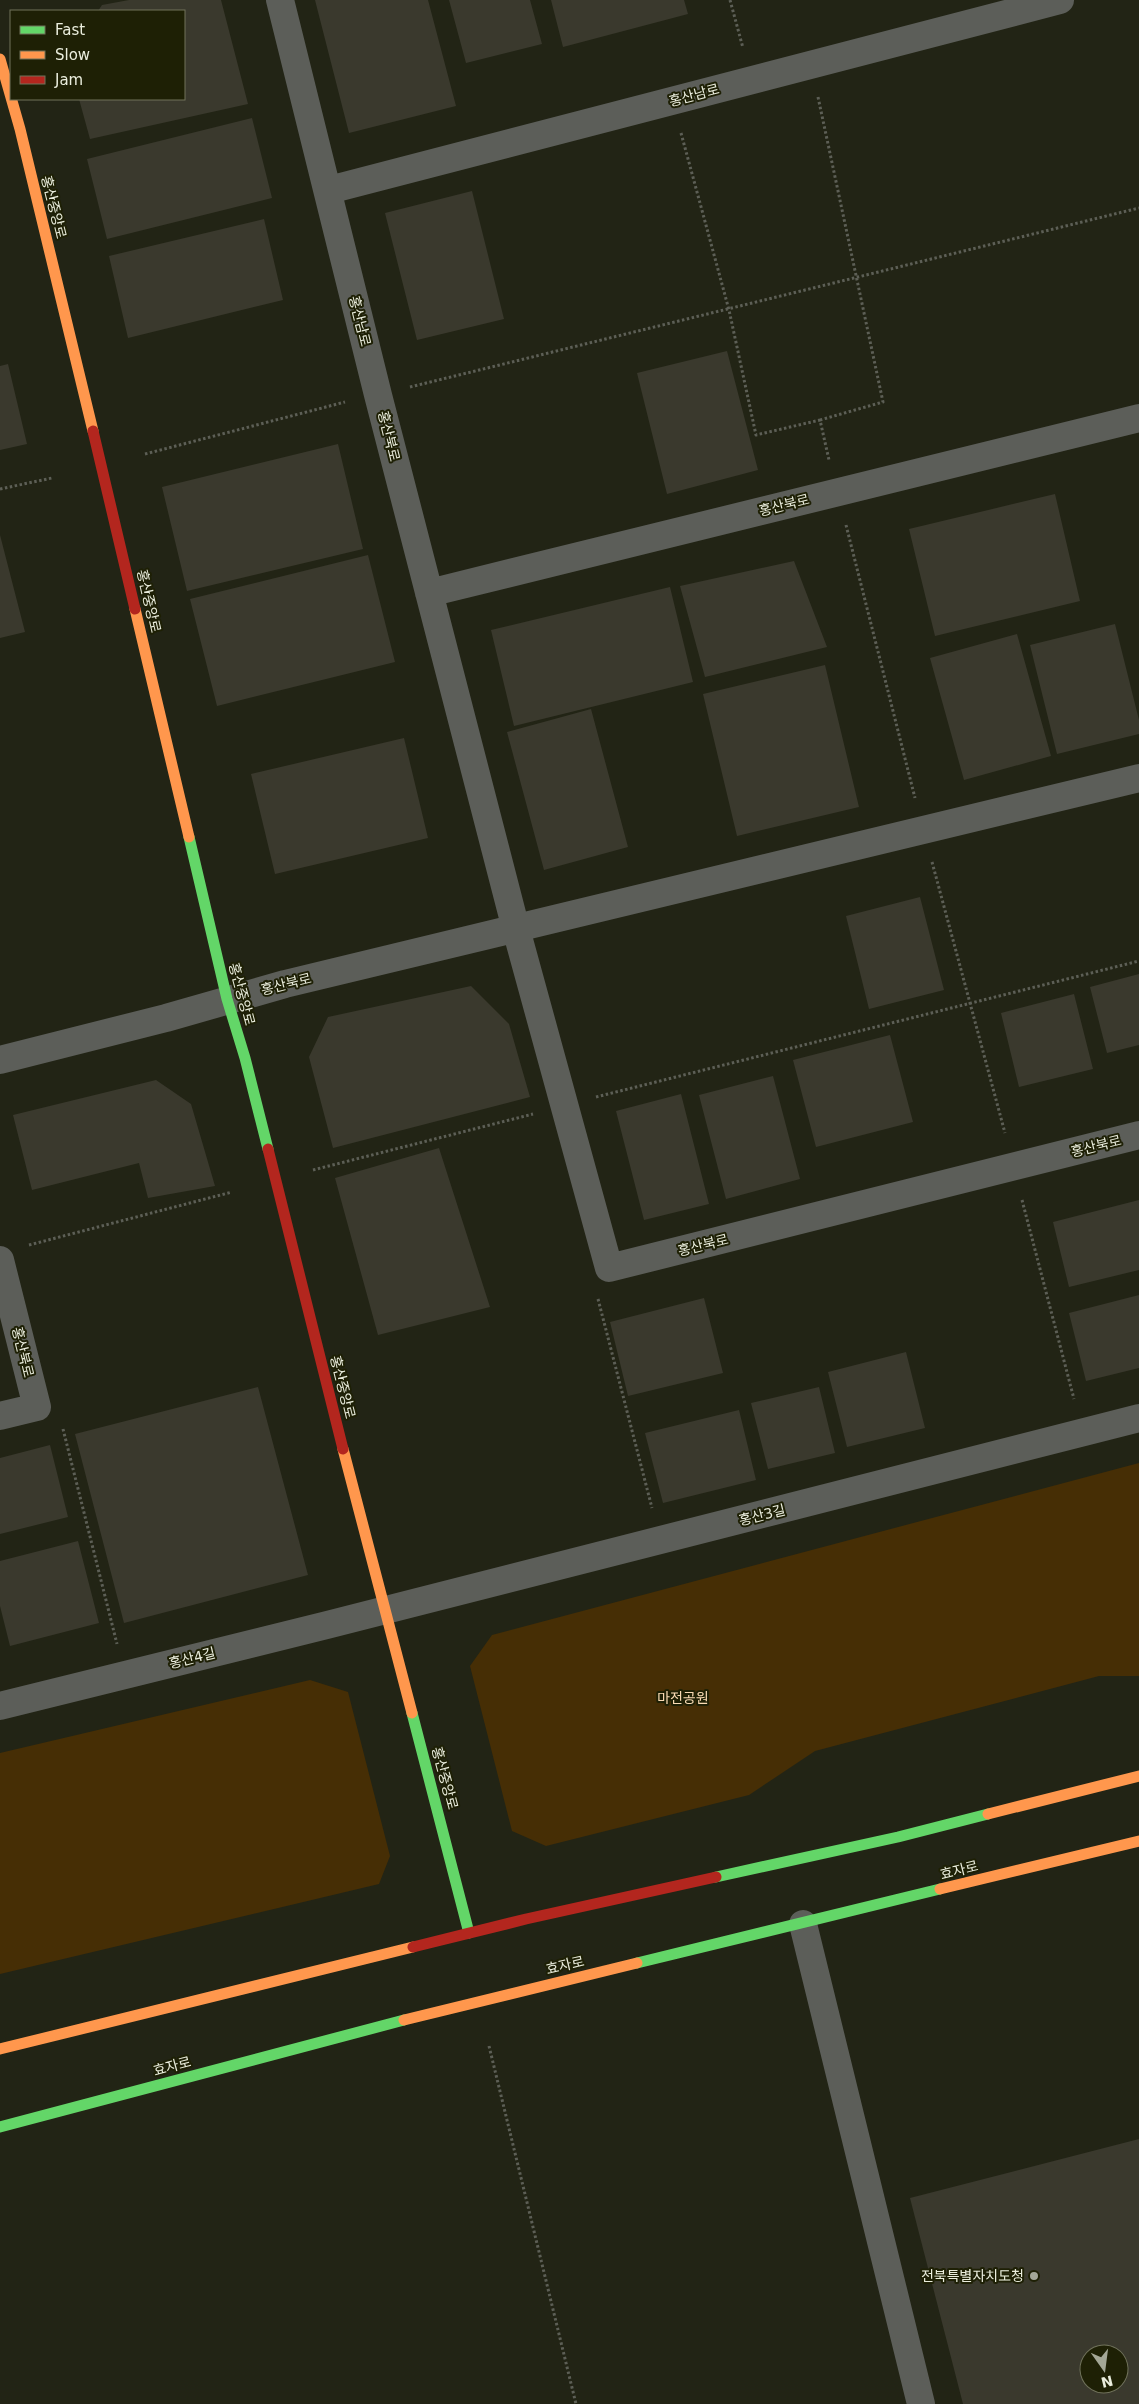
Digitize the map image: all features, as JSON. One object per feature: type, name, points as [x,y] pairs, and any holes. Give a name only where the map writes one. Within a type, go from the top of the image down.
[{"type":"street","name":"홍산남로","points":[[280,0],[378,395]]},
{"type":"street","name":"홍산남로","points":[[328,190],[1060,0]]},
{"type":"street","name":"홍산중앙로","points":[[0,60],[10,94]]},
{"type":"street","name":"홍산중앙로","points":[[12,100],[101,463],[227,999],[247,1067],[384,1610],[455,1873],[469,1934]]},
{"type":"street","name":"홍산북로","points":[[378,395],[516,929],[609,1268],[1139,1135]]},
{"type":"street","name":"홍산북로","points":[[429,593],[1139,418]]},
{"type":"street","name":"홍산북로","points":[[0,1060],[166,1018],[227,999],[1139,778]]},
{"type":"street","name":"홍산북로","points":[[0,1416],[37,1407],[11,1253]]},
{"type":"street","name":"홍산3길","points":[[384,1610],[1139,1418]]},
{"type":"street","name":"홍산4길","points":[[0,1706],[384,1610]]},
{"type":"street","points":[[0,2049],[469,1934],[898,1837],[1139,1776]]},
{"type":"street","name":"효자로","points":[[0,2127],[455,2007],[1139,1841]]},
{"type":"street","points":[[803,1924],[921,2404]]},
{"type":"path","points":[[730,0],[744,52]]},
{"type":"path","points":[[680,126],[729,310],[756,435],[820,420],[883,402],[817,91]]},
{"type":"path","points":[[404,388],[729,310],[857,276],[1139,208]]},
{"type":"path","points":[[145,454],[346,402]]},
{"type":"path","points":[[820,420],[830,465]]},
{"type":"path","points":[[0,489],[52,478]]},
{"type":"path","points":[[844,518],[917,806]]},
{"type":"path","points":[[932,862],[1006,1139]]},
{"type":"path","points":[[588,1099],[1139,961]]},
{"type":"path","points":[[313,1170],[543,1111]]},
{"type":"path","points":[[11,1253],[232,1192]]},
{"type":"path","points":[[1020,1192],[1075,1402]]},
{"type":"path","points":[[598,1298],[654,1516]]},
{"type":"path","points":[[63,1428],[117,1644]]},
{"type":"path","points":[[489,2046],[576,2404]]},
{"type":"green space","name":"마전공원","points":[[1139,1463],[1139,1676],[1099,1676],[815,1751],[749,1795],[546,1846],[512,1831],[470,1666],[492,1635]]},
{"type":"green space","points":[[310,1680],[348,1692],[390,1856],[379,1884],[0,1974],[0,1753]]},
{"type":"building","points":[[129,0],[221,0],[248,104],[90,139],[79,100],[185,100],[185,10],[99,10],[102,5]]},
{"type":"building","points":[[315,0],[428,0],[456,106],[349,133]]},
{"type":"building","points":[[449,0],[530,0],[542,44],[466,63]]},
{"type":"building","points":[[551,0],[684,0],[688,14],[563,47]]},
{"type":"building","points":[[252,118],[272,198],[107,239],[87,159]]},
{"type":"building","points":[[472,191],[504,319],[417,340],[385,213]]},
{"type":"building","points":[[264,219],[283,300],[128,338],[109,256]]},
{"type":"building","points":[[727,351],[758,470],[667,494],[637,373]]},
{"type":"building","points":[[8,364],[27,444],[0,450],[0,366]]},
{"type":"building","points":[[338,444],[363,549],[187,591],[162,487]]},
{"type":"building","points":[[1055,494],[1080,601],[935,636],[909,529]]},
{"type":"building","points":[[0,535],[25,632],[0,638]]},
{"type":"building","points":[[368,555],[395,662],[217,706],[190,599]]},
{"type":"building","points":[[794,561],[827,647],[705,677],[680,586]]},
{"type":"building","points":[[670,587],[693,682],[514,726],[491,630]]},
{"type":"building","points":[[1115,624],[1139,720],[1139,734],[1057,754],[1030,645]]},
{"type":"building","points":[[1017,634],[1051,756],[964,780],[930,658]]},
{"type":"building","points":[[825,665],[859,807],[737,836],[703,694]]},
{"type":"building","points":[[591,709],[628,847],[544,870],[507,732]]},
{"type":"building","points":[[404,738],[428,838],[275,874],[251,774]]},
{"type":"building","points":[[920,897],[944,990],[869,1009],[846,916]]},
{"type":"building","points":[[1139,974],[1139,1045],[1107,1053],[1090,987]]},
{"type":"building","points":[[471,986],[509,1024],[530,1097],[333,1148],[309,1057],[328,1017]]},
{"type":"building","points":[[1074,994],[1093,1069],[1019,1087],[1001,1013]]},
{"type":"building","points":[[890,1035],[913,1122],[816,1147],[793,1060]]},
{"type":"building","points":[[773,1076],[800,1179],[726,1199],[699,1095]]},
{"type":"building","points":[[156,1080],[191,1104],[215,1186],[148,1198],[139,1163],[32,1190],[13,1115]]},
{"type":"building","points":[[681,1094],[709,1204],[644,1220],[616,1111]]},
{"type":"building","points":[[439,1148],[490,1307],[378,1335],[335,1178]]},
{"type":"building","points":[[1139,1200],[1139,1270],[1069,1287],[1053,1222]]},
{"type":"building","points":[[1139,1295],[1139,1368],[1086,1381],[1069,1313]]},
{"type":"building","points":[[704,1298],[723,1373],[628,1396],[610,1322]]},
{"type":"building","points":[[906,1352],[925,1428],[847,1447],[828,1372]]},
{"type":"building","points":[[258,1387],[308,1575],[124,1623],[75,1434]]},
{"type":"building","points":[[819,1387],[835,1453],[768,1469],[751,1403]]},
{"type":"building","points":[[739,1410],[756,1480],[663,1503],[645,1433]]},
{"type":"building","points":[[50,1445],[68,1517],[0,1534],[0,1458]]},
{"type":"building","points":[[78,1541],[99,1623],[10,1646],[0,1606],[0,1561]]},
{"type":"building","name":"전북특별자치도청","points":[[1139,2139],[1139,2404],[963,2404],[910,2198]]},
{"type":"traffic: fast","points":[[189,837],[227,999],[245,1058],[268,1149]]},
{"type":"traffic: fast","points":[[412,1713],[469,1933]]},
{"type":"traffic: fast","points":[[716,1877],[898,1837],[988,1814]]},
{"type":"traffic: fast","points":[[637,1963],[940,1889]]},
{"type":"traffic: fast","points":[[0,2127],[404,2020]]},
{"type":"traffic: slow","points":[[0,59],[10,94]]},
{"type":"traffic: slow","points":[[12,100],[93,431]]},
{"type":"traffic: slow","points":[[135,609],[189,837]]},
{"type":"traffic: slow","points":[[343,1449],[412,1713]]},
{"type":"traffic: slow","points":[[988,1814],[1139,1776]]},
{"type":"traffic: slow","points":[[940,1889],[1139,1841]]},
{"type":"traffic: slow","points":[[0,2049],[413,1947]]},
{"type":"traffic: slow","points":[[404,2020],[637,1963]]},
{"type":"traffic: jam","points":[[93,431],[135,609]]},
{"type":"traffic: jam","points":[[268,1149],[343,1449]]},
{"type":"traffic: jam","points":[[413,1947],[526,1919],[716,1877]]},
{"type":"place","name":"전북특별자치도청","points":[[1034,2276]]}]
